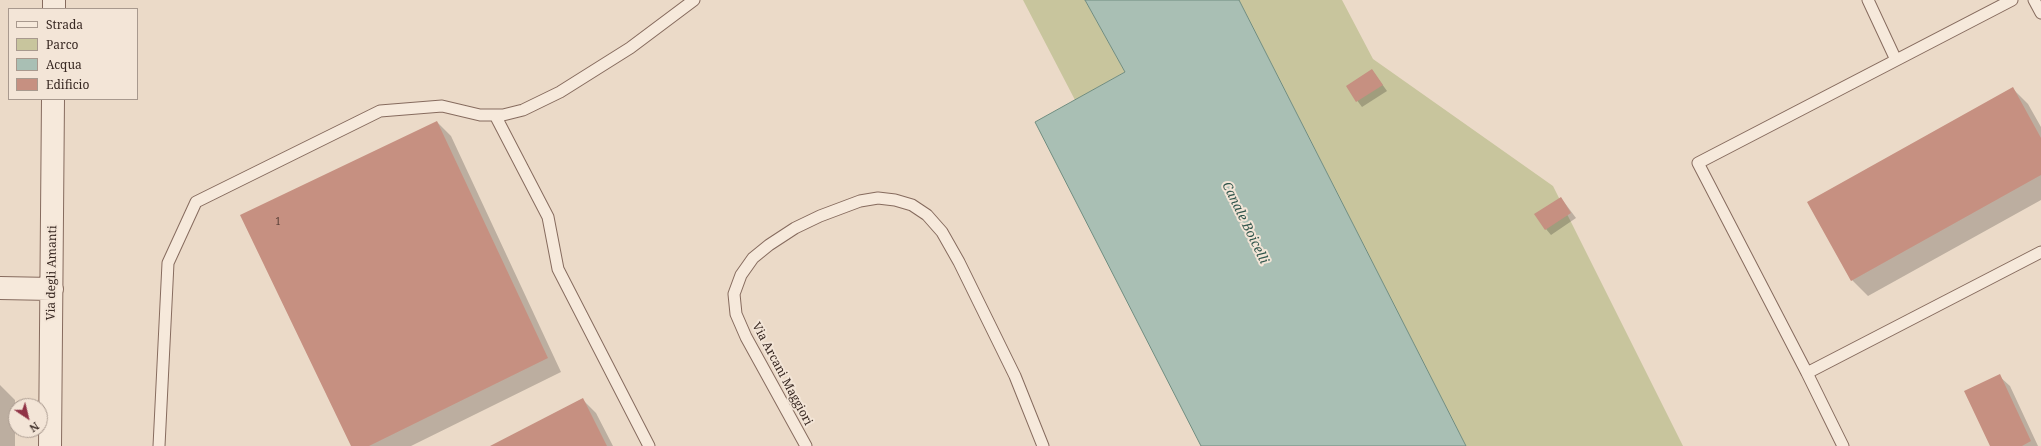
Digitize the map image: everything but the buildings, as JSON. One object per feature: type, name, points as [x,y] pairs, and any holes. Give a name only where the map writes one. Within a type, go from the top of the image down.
[{"type":"street","name":"Via degli Amanti","points":[[50,446],[53,100]]},
{"type":"street","points":[[0,288],[52,289]]},
{"type":"lane","points":[[159,446],[168,264],[196,202],[380,111],[442,106],[480,115],[495,115],[523,110],[560,92],[630,48],[694,0]]},
{"type":"lane","points":[[1868,0],[1896,60]]},
{"type":"lane","points":[[1843,446],[1807,373],[1698,163],[2012,0]]},
{"type":"lane","points":[[2034,0],[2041,13]]},
{"type":"lane","points":[[495,115],[548,217],[558,269],[649,446]]},
{"type":"lane","name":"Via Arcani Maggiori","points":[[806,446],[736,314],[734,294],[741,275],[753,258],[769,245],[795,228],[820,216],[860,201],[878,198],[895,200],[912,205],[927,215],[942,232],[959,262],[1015,376],[1043,446]]},
{"type":"lane","points":[[1807,373],[2041,252]]},
{"type":"green space","points":[[1023,0],[1085,0],[1125,72],[1075,100]]},
{"type":"green space","points":[[1239,0],[1342,0],[1373,59],[1553,186],[1683,446],[1466,446]]},
{"type":"water","name":"Canale Boicelli","points":[[1085,0],[1239,0],[1466,446],[1201,446],[1035,122],[1125,72]]}]
